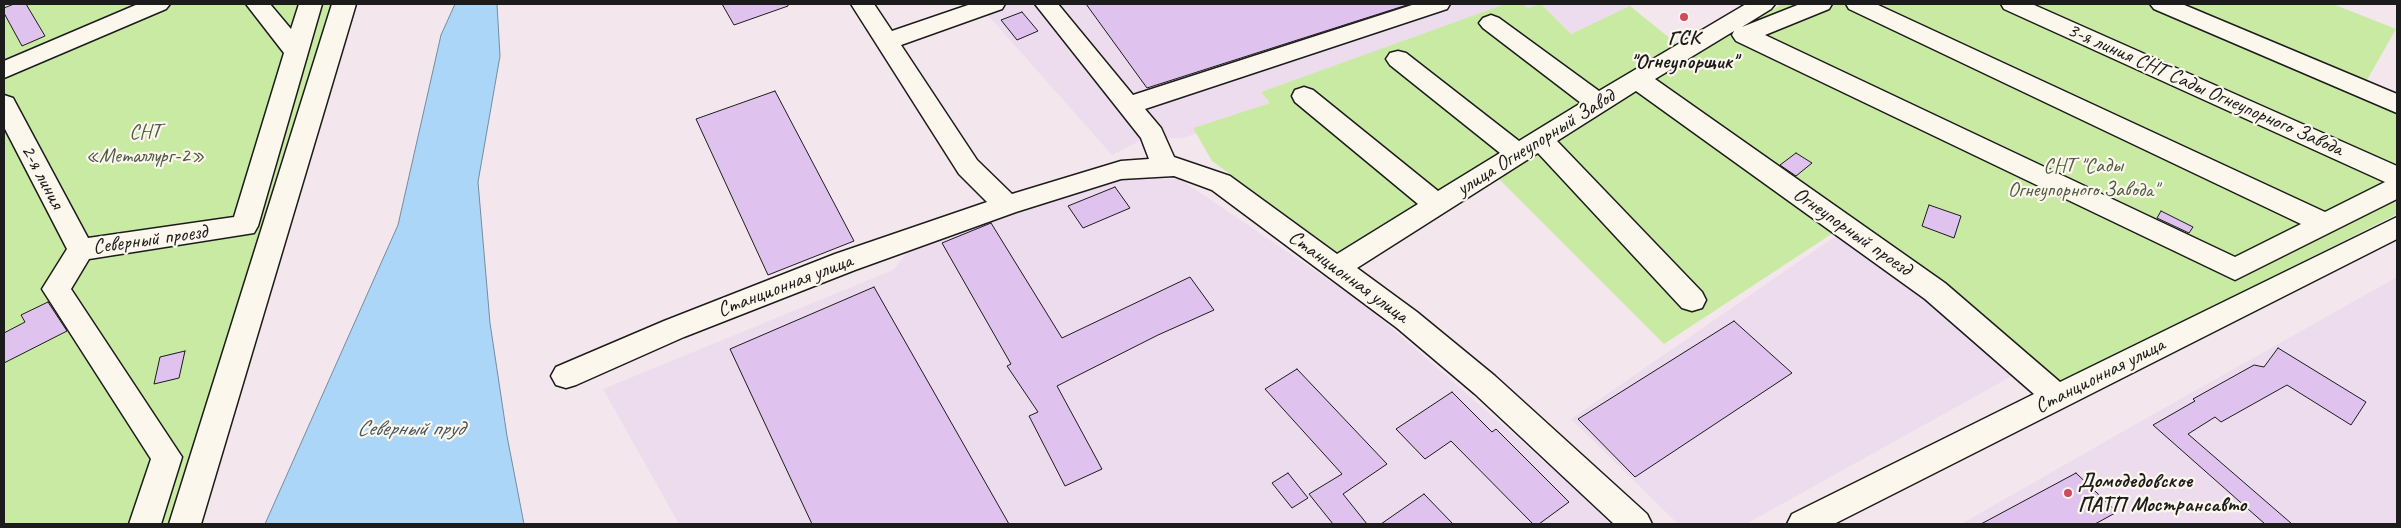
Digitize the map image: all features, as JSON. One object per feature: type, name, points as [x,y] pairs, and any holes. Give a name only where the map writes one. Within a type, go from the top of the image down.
[{"type":"street","points":[[4,70],[158,4]]},
{"type":"street","points":[[258,4],[295,51]]},
{"type":"street","name":"Северный проезд","points":[[145,524],[167,457],[56,289],[81,250],[245,226],[310,4]]},
{"type":"street","points":[[185,524],[344,4]]},
{"type":"street","points":[[863,4],[968,167],[1007,205]]},
{"type":"street","points":[[887,41],[994,4]]},
{"type":"street","points":[[1046,4],[1152,134],[1165,167]]},
{"type":"street","points":[[1128,106],[1439,4]]},
{"type":"street","name":"улица Огнеупорный Завод","points":[[1336,268],[1540,139],[1762,4]]},
{"type":"street","points":[[1821,4],[1744,35],[2235,269],[2397,188]]},
{"type":"street","points":[[1857,4],[2326,224]]},
{"type":"street","name":"3-я линия СНТ Сады Огнеупорного Завода","points":[[2012,4],[2397,177]]},
{"type":"street","points":[[2162,4],[2397,104]]},
{"type":"street","points":[[1491,22],[1598,104]]},
{"type":"street","points":[[1398,59],[1518,153]]},
{"type":"street","name":"Огнеупорный проезд","points":[[1637,79],[1935,291],[2057,397]]},
{"type":"street","points":[[1304,96],[1437,205]]},
{"type":"street","name":"2-я линия","points":[[4,104],[81,250]]},
{"type":"street","points":[[1540,139],[1692,300]]},
{"type":"street","name":"Станционная улица","points":[[566,376],[836,265],[1007,205],[1121,170],[1176,166],[1221,183],[1407,320],[1485,385],[1636,524]]},
{"type":"street","name":"Станционная улица","points":[[1803,524],[2397,227]]},
{"type":"shaded area","points":[[978,4],[1505,4],[1261,92],[1270,103],[1193,128],[1198,133],[1182,138],[1164,138],[1159,131],[1112,155]]},
{"type":"shaded area","points":[[1522,4],[1541,4],[1528,8]]},
{"type":"shaded area","points":[[1541,4],[1636,4],[1571,34]]},
{"type":"shaded area","points":[[1112,178],[1180,179],[1364,304],[1616,524],[679,524],[603,389],[893,270],[910,249]]},
{"type":"shaded area","points":[[1840,233],[1932,301],[2012,376],[1746,524],[1678,524],[1571,419]]},
{"type":"shaded area","points":[[2397,277],[2397,524],[1961,524],[2143,420]]},
{"type":"green space","name":"СНТ «Металлург-2»","points":[[4,4],[335,4],[174,524],[4,524]]},
{"type":"green space","name":"СНТ \"Сады Огнеупорного Завода\"","points":[[1505,4],[1522,4],[1528,8],[1541,4],[1571,34],[1630,6],[1693,57],[1782,4],[2333,4],[2396,29],[2367,80],[2397,93],[2397,214],[2057,386],[1833,233],[1664,344],[1483,163],[1337,252],[1212,161],[1193,128],[1270,103],[1261,92]]},
{"type":"water","name":"Северный пруд","points":[[455,4],[497,4],[500,56],[478,182],[490,323],[507,436],[524,524],[265,524],[398,225],[441,35]]},
{"type":"building","points":[[14,4],[26,4],[45,36],[22,46],[4,13],[4,8]]},
{"type":"building","points":[[722,4],[788,4],[788,6],[734,25]]},
{"type":"building","points":[[1086,4],[1410,4],[1147,88]]},
{"type":"building","points":[[1022,12],[1038,31],[1017,40],[1001,20]]},
{"type":"building","points":[[775,91],[854,241],[768,275],[696,119]]},
{"type":"building","points":[[1796,153],[1812,163],[1796,176],[1780,165]]},
{"type":"building","points":[[1115,187],[1130,208],[1083,228],[1068,206]]},
{"type":"building","points":[[1929,205],[1961,216],[1954,238],[1922,226]]},
{"type":"building","points":[[2161,211],[2193,227],[2189,233],[2157,218]]},
{"type":"building","points":[[991,223],[1062,338],[1190,277],[1214,310],[1158,335],[1057,386],[1102,469],[1065,486],[1029,416],[1038,412],[1007,366],[1011,364],[942,243]]},
{"type":"building","points":[[874,287],[1009,524],[812,524],[730,349]]},
{"type":"building","points":[[48,302],[67,331],[4,363],[4,333],[25,322],[21,315]]},
{"type":"building","points":[[1734,321],[1792,373],[1635,477],[1578,419]]},
{"type":"building","points":[[2278,348],[2366,402],[2351,425],[2287,385],[2221,422],[2215,417],[2188,434],[2292,524],[2265,524],[2153,425],[2195,401],[2193,399],[2254,365],[2264,367]]},
{"type":"building","points":[[185,351],[179,378],[154,384],[160,357]]},
{"type":"building","points":[[1297,369],[1387,464],[1343,494],[1367,524],[1333,524],[1309,494],[1342,474],[1265,389]]},
{"type":"building","points":[[1452,392],[1492,432],[1496,429],[1569,502],[1539,524],[1533,524],[1451,441],[1425,459],[1396,429]]},
{"type":"building","points":[[1288,473],[1308,498],[1292,508],[1272,483]]},
{"type":"building","name":"Домодедовское ПАТП Мострансавто","points":[[2076,473],[2117,512],[2095,524],[1981,524]]},
{"type":"building","points":[[1424,494],[1453,524],[1381,524]]},
{"type":"place","name":"ГСК \"Огнеупорщик\"","points":[[1684,17]]},
{"type":"place","name":"Домодедовское ПАТП Мострансавто","points":[[2068,493]]}]
